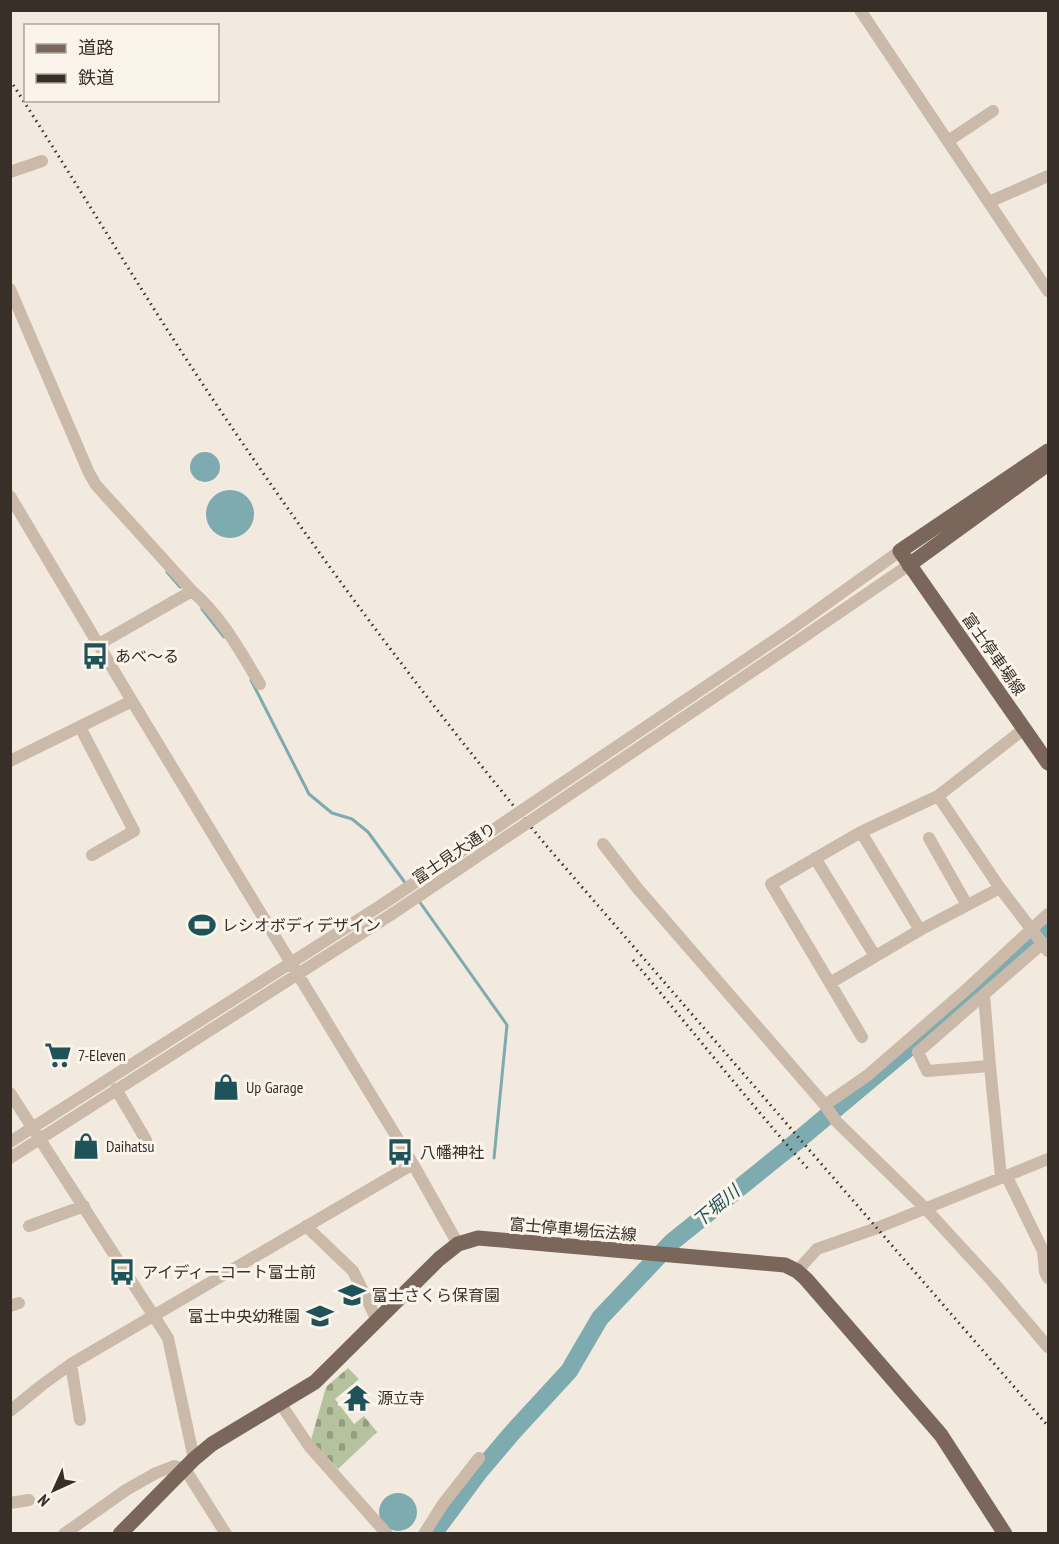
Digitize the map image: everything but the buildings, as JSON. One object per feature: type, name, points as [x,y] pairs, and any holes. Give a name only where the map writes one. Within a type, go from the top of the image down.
[{"type":"main road","points":[[900,551],[1048,451]]},
{"type":"main road","points":[[909,565],[1048,464]]},
{"type":"main road","name":"富士停車場線","points":[[900,551],[1048,764]]},
{"type":"main road","name":"富士停車場伝法線","points":[[120,1533],[212,1444],[315,1382],[439,1259],[458,1244],[478,1238],[785,1265],[797,1271]]},
{"type":"main road","points":[[797,1271],[820,1294],[941,1435],[1005,1533]]},
{"type":"street","points":[[860,10],[1048,291]]},
{"type":"street","points":[[948,141],[993,111]]},
{"type":"street","points":[[10,172],[42,161]]},
{"type":"street","points":[[989,201],[1048,176]]},
{"type":"street","points":[[10,289],[76,445],[96,485],[205,603],[235,642],[260,684]]},
{"type":"street","points":[[10,496],[458,1244]]},
{"type":"street","name":"富士見大通り","points":[[10,1142],[36,1133],[116,1089],[392,914],[795,634],[900,551]]},
{"type":"street","name":"富士見大通り","points":[[10,1158],[36,1133],[291,962],[795,634],[909,565]]},
{"type":"street","points":[[99,644],[192,591]]},
{"type":"street","points":[[10,761],[132,701]]},
{"type":"street","points":[[80,728],[135,831],[92,855]]},
{"type":"street","points":[[862,1037],[771,884],[861,832],[938,796],[1024,729]]},
{"type":"street","points":[[938,796],[1000,888],[1046,947],[984,995],[918,1052],[927,1071],[990,1066]]},
{"type":"street","points":[[861,832],[920,930]]},
{"type":"street","points":[[929,838],[967,905]]},
{"type":"street","points":[[603,844],[638,889],[836,1121],[925,1208],[1048,1347]]},
{"type":"street","points":[[815,858],[875,956]]},
{"type":"street","points":[[830,983],[920,930],[1000,888]]},
{"type":"street","points":[[825,1106],[877,1067],[967,989],[1048,914]]},
{"type":"street","points":[[984,995],[990,1066],[1004,1176],[1043,1251],[1045,1272],[1048,1278]]},
{"type":"street","points":[[116,1089],[146,1140]]},
{"type":"street","points":[[10,1093],[168,1338],[189,1464],[226,1533]]},
{"type":"street","points":[[797,1271],[817,1249],[877,1228],[1048,1159]]},
{"type":"street","points":[[10,1411],[71,1364],[412,1164]]},
{"type":"street","points":[[29,1226],[84,1206]]},
{"type":"street","points":[[306,1226],[353,1271],[378,1320]]},
{"type":"street","points":[[71,1364],[80,1420]]},
{"type":"street","points":[[280,1402],[309,1446],[387,1533]]},
{"type":"street","points":[[424,1533],[443,1504],[479,1458]]},
{"type":"street","points":[[64,1533],[126,1490],[156,1473],[174,1466],[189,1464]]},
{"type":"street","points":[[10,1503],[29,1500]]},
{"type":"green space","points":[[348,1368],[359,1379],[335,1399],[354,1424],[364,1416],[377,1432],[338,1469],[311,1440],[326,1387]]},
{"type":"water","points":[[205,452],[216,456],[220,467],[216,478],[205,482],[194,478],[190,467],[194,456]]},
{"type":"water","points":[[225,490],[235,490],[247,497],[254,509],[254,519],[247,531],[235,538],[225,538],[210,527],[206,519],[206,509],[217,494]]},
{"type":"water","points":[[398,1493],[411,1499],[417,1512],[411,1525],[398,1531],[385,1525],[379,1512],[385,1499]]},
{"type":"waterway","points":[[167,572],[180,587]]},
{"type":"waterway","points":[[202,609],[224,637]]},
{"type":"waterway","points":[[251,680],[309,794],[332,813],[352,819],[368,832],[406,884]]},
{"type":"waterway","points":[[419,901],[507,1025],[494,1158]]},
{"type":"waterway","name":"下堀川","points":[[433,1534],[479,1472],[569,1371],[600,1318],[672,1242],[790,1147],[987,982],[1048,926]]},
{"type":"railway","points":[[10,80],[176,343],[241,441],[325,561],[413,678],[550,850],[1048,1426]]},
{"type":"railway","points":[[633,960],[809,1170]]},
{"type":"place","name":"あべ〜る","points":[[95,656]]},
{"type":"place","name":"レシオボディデザイン","points":[[202,925]]},
{"type":"place","name":"7-Eleven","points":[[58,1055]]},
{"type":"place","name":"Up Garage","points":[[226,1087]]},
{"type":"place","name":"Daihatsu","points":[[86,1146]]},
{"type":"place","name":"八幡神社","points":[[400,1152]]},
{"type":"place","name":"アイディーコート富士前","points":[[122,1272]]},
{"type":"place","name":"富士さくら保育園","points":[[352,1295]]},
{"type":"place","name":"富士中央幼稚園","points":[[320,1316]]},
{"type":"place","name":"源立寺","points":[[357,1398]]}]
